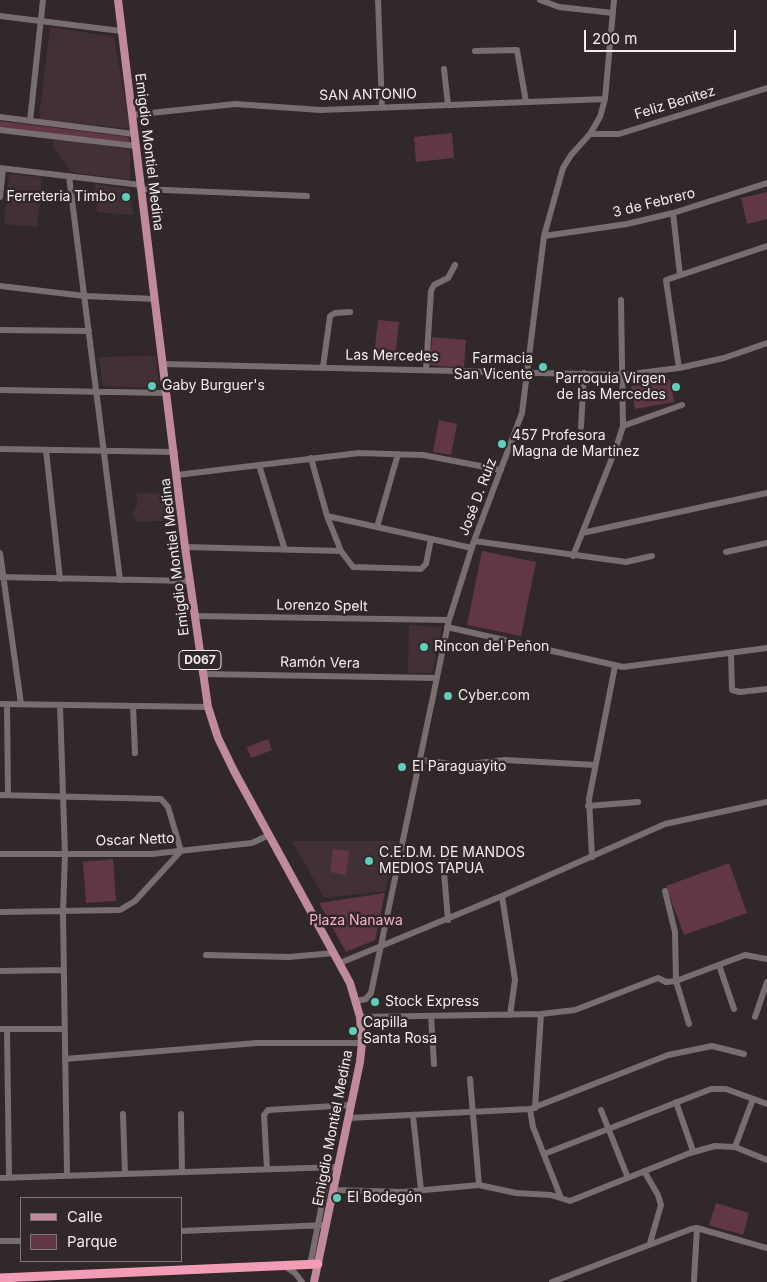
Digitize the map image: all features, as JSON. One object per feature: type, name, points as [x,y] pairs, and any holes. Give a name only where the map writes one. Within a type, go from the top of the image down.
[{"type":"highway","points":[[0,1278],[314,1264]]},
{"type":"main road","name":"Emigdio Montiel Medina","points":[[118,0],[185,547],[208,707],[221,746],[340,963],[357,1001],[360,1017],[362,1042],[327,1225],[321,1252],[314,1264],[314,1282]]},
{"type":"street","points":[[30,121],[43,0]]},
{"type":"street","points":[[378,0],[382,108]]},
{"type":"street","points":[[540,0],[568,9],[613,13]]},
{"type":"street","name":"José D. Ruiz","points":[[357,1001],[366,999],[371,993],[448,624],[473,544],[522,413],[544,236],[563,168],[571,155],[590,134],[600,117],[605,100],[614,0]]},
{"type":"street","points":[[0,16],[121,31]]},
{"type":"street","points":[[475,52],[517,50],[526,102]]},
{"type":"street","points":[[444,69],[448,105]]},
{"type":"street","name":"Feliz Benitez","points":[[590,134],[619,134],[767,88]]},
{"type":"street","name":"SAN ANTONIO","points":[[132,115],[235,104],[321,110],[605,100]]},
{"type":"street","points":[[0,117],[134,134]]},
{"type":"street","points":[[0,130],[136,146]]},
{"type":"street","points":[[0,197],[2,168],[141,187],[307,196]]},
{"type":"street","points":[[70,176],[120,580]]},
{"type":"street","name":"3 de Febrero","points":[[544,236],[627,224],[767,183]]},
{"type":"street","points":[[673,212],[680,275]]},
{"type":"street","points":[[679,368],[666,283],[669,278],[767,246]]},
{"type":"street","points":[[426,370],[431,291],[434,285],[448,278],[455,265]]},
{"type":"street","points":[[0,286],[84,296],[155,299]]},
{"type":"street","points":[[573,556],[623,426],[621,300]]},
{"type":"street","points":[[323,367],[330,316],[335,312],[350,312]]},
{"type":"street","points":[[0,330],[89,332]]},
{"type":"street","name":"Las Mercedes","points":[[163,364],[623,374],[679,368],[724,358],[767,343]]},
{"type":"street","points":[[581,426],[584,373]]},
{"type":"street","points":[[0,390],[167,394]]},
{"type":"street","points":[[623,426],[682,405]]},
{"type":"street","points":[[0,449],[174,452]]},
{"type":"street","points":[[46,450],[60,578]]},
{"type":"street","points":[[177,475],[359,453],[423,455],[501,470]]},
{"type":"street","points":[[376,527],[398,454]]},
{"type":"street","points":[[311,458],[328,516],[341,551],[349,564],[356,569],[421,569],[426,564],[431,539]]},
{"type":"street","points":[[259,465],[285,550]]},
{"type":"street","points":[[582,533],[767,493]]},
{"type":"street","points":[[328,516],[431,539],[626,562],[652,556]]},
{"type":"street","points":[[726,552],[767,543]]},
{"type":"street","points":[[185,547],[341,551]]},
{"type":"street","points":[[0,553],[21,704]]},
{"type":"street","points":[[2,577],[190,581]]},
{"type":"street","name":"Lorenzo Spelt","points":[[194,616],[448,624],[623,667],[767,648]]},
{"type":"street","points":[[731,653],[732,690],[740,692],[767,688]]},
{"type":"street","points":[[592,857],[588,806],[615,666]]},
{"type":"street","name":"Ramón Vera","points":[[202,674],[437,678]]},
{"type":"street","points":[[8,795],[4,704],[208,707]]},
{"type":"street","points":[[60,705],[65,854],[63,912],[67,1175]]},
{"type":"street","points":[[133,706],[135,753]]},
{"type":"street","points":[[420,760],[460,765],[506,760],[596,765]]},
{"type":"street","points":[[0,795],[161,799],[168,808],[181,851],[129,906],[120,910],[0,912]]},
{"type":"street","points":[[588,806],[638,802]]},
{"type":"street","points":[[340,963],[381,945],[448,920],[665,824],[767,802]]},
{"type":"street","name":"Oscar Netto","points":[[0,854],[152,854],[252,843],[269,835]]},
{"type":"street","points":[[446,852],[444,872],[448,920]]},
{"type":"street","points":[[665,891],[675,932],[676,981],[689,1024]]},
{"type":"street","points":[[502,896],[515,980],[510,1015]]},
{"type":"street","points":[[206,955],[289,956],[334,953]]},
{"type":"street","points":[[360,1017],[541,1014],[575,1010],[658,978],[666,982],[676,981],[745,955],[767,959]]},
{"type":"street","points":[[719,965],[734,1009]]},
{"type":"street","points":[[0,971],[64,970]]},
{"type":"street","points":[[755,1017],[767,982]]},
{"type":"street","points":[[541,1014],[533,1127],[561,1198]]},
{"type":"street","points":[[431,1016],[434,1064]]},
{"type":"street","points":[[8,1177],[3,1030],[64,1029]]},
{"type":"street","points":[[65,1058],[257,1043],[362,1042]]},
{"type":"street","points":[[348,1118],[533,1109],[668,1055],[712,1046],[744,1054]]},
{"type":"street","points":[[470,1079],[479,1185]]},
{"type":"street","points":[[544,1154],[706,1090],[720,1088],[767,1104]]},
{"type":"street","points":[[735,1147],[753,1099]]},
{"type":"street","points":[[676,1102],[693,1151]]},
{"type":"street","points":[[266,1170],[264,1115],[268,1110],[351,1105]]},
{"type":"street","points":[[601,1110],[628,1178]]},
{"type":"street","points":[[123,1114],[124,1174]]},
{"type":"street","points":[[181,1114],[182,1172]]},
{"type":"street","points":[[413,1116],[421,1190]]},
{"type":"street","points":[[334,1190],[421,1190],[479,1185],[516,1193],[540,1194],[574,1200],[693,1151],[715,1146],[735,1147],[767,1160]]},
{"type":"street","points":[[314,1264],[312,1250],[329,1168]]},
{"type":"street","points":[[0,1178],[339,1168]]},
{"type":"street","points":[[644,1171],[658,1195],[660,1205],[650,1243]]},
{"type":"street","points":[[182,1231],[327,1225]]},
{"type":"street","points":[[694,1281],[697,1228]]},
{"type":"street","points":[[552,1282],[683,1230],[697,1228],[767,1248]]},
{"type":"street","points":[[0,1241],[20,1241]]},
{"type":"street","points":[[312,1250],[321,1252]]},
{"type":"street","points":[[284,1266],[295,1273],[302,1282]]},
{"type":"shaded area","points":[[50,27],[114,37],[130,129],[39,119]]},
{"type":"shaded area","points":[[55,138],[130,150],[130,180],[71,172],[53,147]]},
{"type":"shaded area","points":[[9,174],[42,177],[37,227],[4,224]]},
{"type":"shaded area","points":[[95,184],[130,189],[133,215],[97,212]]},
{"type":"shaded area","points":[[156,356],[159,388],[103,386],[99,357]]},
{"type":"shaded area","points":[[137,493],[175,494],[177,520],[138,522],[132,515],[137,506]]},
{"type":"shaded area","points":[[409,625],[442,627],[432,673],[408,673]]},
{"type":"shaded area","points":[[292,841],[397,841],[385,891],[324,898]]},
{"type":"green space","points":[[0,121],[128,137],[130,142],[0,128]]},
{"type":"green space","points":[[452,133],[454,158],[416,162],[414,137]]},
{"type":"green space","points":[[767,192],[767,219],[747,224],[741,198]]},
{"type":"green space","points":[[378,320],[399,322],[395,359],[374,357]]},
{"type":"green space","points":[[432,337],[466,340],[464,368],[430,365]]},
{"type":"green space","points":[[670,379],[674,402],[635,409],[631,386]]},
{"type":"green space","points":[[439,420],[457,424],[451,455],[433,452]]},
{"type":"green space","points":[[482,551],[536,562],[521,636],[467,625]]},
{"type":"green space","points":[[268,739],[272,750],[251,758],[247,747]]},
{"type":"green space","points":[[333,849],[349,851],[346,875],[330,872]]},
{"type":"green space","points":[[113,859],[116,901],[86,903],[83,862]]},
{"type":"green space","points":[[729,863],[747,913],[684,935],[666,886]]},
{"type":"green space","name":"Plaza Nanawa","points":[[385,893],[375,940],[346,952],[319,903]]},
{"type":"green space","points":[[716,1203],[749,1213],[743,1235],[709,1225]]},
{"type":"place","name":"Ferreteria Timbo","points":[[126,197]]},
{"type":"place","name":"Farmacia San Vicente","points":[[543,367]]},
{"type":"place","name":"Gaby Burguer's","points":[[152,386]]},
{"type":"place","name":"Parroquia Virgen de las Mercedes","points":[[676,387]]},
{"type":"place","name":"457 Profesora Magna de Martinez","points":[[502,444]]},
{"type":"place","name":"Rincon del Peñon","points":[[424,647]]},
{"type":"place","name":"Cyber.com","points":[[448,696]]},
{"type":"place","name":"El Paraguayito","points":[[402,767]]},
{"type":"place","name":"C.E.D.M. DE MANDOS MEDIOS TAPUA","points":[[369,861]]},
{"type":"place","name":"Stock Express","points":[[375,1002]]},
{"type":"place","name":"Capilla Santa Rosa","points":[[353,1031]]},
{"type":"place","name":"El Bodegón","points":[[337,1198]]}]
